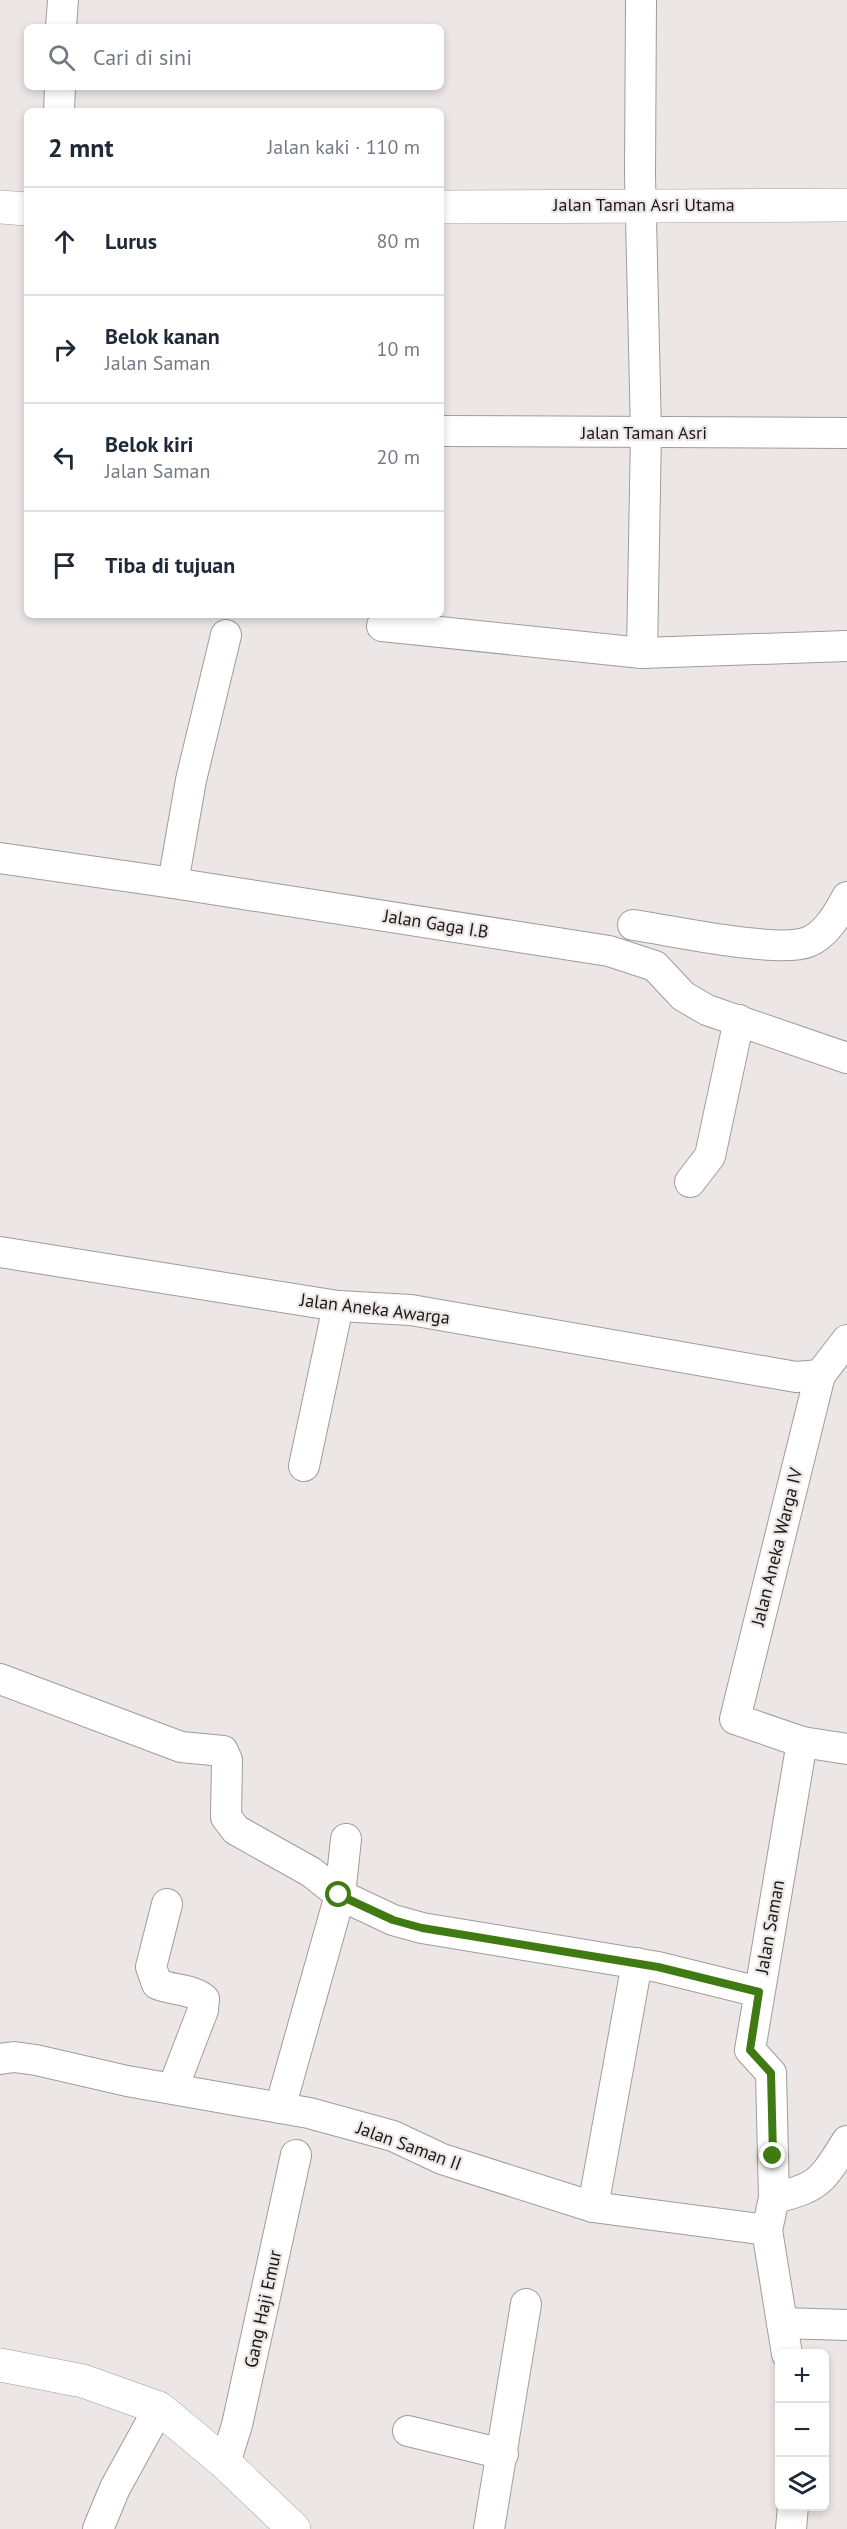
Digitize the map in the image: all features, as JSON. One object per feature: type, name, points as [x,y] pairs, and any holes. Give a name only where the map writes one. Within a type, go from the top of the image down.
[{"type":"street","points":[[61,24],[63,0]]},
{"type":"street","points":[[641,0],[641,204],[646,433],[642,653]]},
{"type":"street","points":[[59,108],[60,90]]},
{"type":"street","name":"Jalan Taman Asri Utama","points":[[444,207],[641,204],[847,205]]},
{"type":"street","points":[[0,207],[24,209]]},
{"type":"street","name":"Jalan Taman Asri","points":[[444,432],[847,433]]},
{"type":"street","points":[[382,626],[642,653],[847,646]]},
{"type":"street","points":[[173,883],[191,780],[226,635]]},
{"type":"street","name":"Jalan Gaga I.B","points":[[0,858],[609,951],[655,966],[683,996],[706,1010],[847,1058]]},
{"type":"street","points":[[633,925],[782,946],[808,942],[822,933],[837,916],[847,897]]},
{"type":"street","points":[[690,1182],[710,1156],[739,1020]]},
{"type":"street","name":"Jalan Aneka Awarga","points":[[0,1252],[338,1306],[411,1310],[796,1377],[820,1375]]},
{"type":"street","points":[[304,1466],[338,1306]]},
{"type":"street","points":[[820,1375],[847,1340]]},
{"type":"street","name":"Jalan Aneka Warga IV","points":[[802,1742],[735,1719],[820,1375]]},
{"type":"street","points":[[0,1678],[181,1747],[223,1751],[227,1760],[226,1817],[236,1830],[311,1872],[339,1895],[393,1920],[422,1928],[637,1963],[759,1992]]},
{"type":"street","points":[[802,1742],[847,1749]]},
{"type":"street","name":"Jalan Saman","points":[[786,2349],[767,2230],[774,2198],[771,2073],[750,2050],[802,1742]]},
{"type":"street","points":[[280,2108],[339,1895],[346,1839]]},
{"type":"street","points":[[167,1905],[151,1967],[157,1984],[172,1990],[199,1994],[204,1999],[203,2010],[173,2088]]},
{"type":"street","points":[[593,2207],[637,1963]]},
{"type":"street","name":"Jalan Saman II","points":[[7,2058],[309,2113],[393,2136],[442,2158],[593,2207],[767,2230]]},
{"type":"street","points":[[774,2198],[798,2192],[822,2179],[847,2141]]},
{"type":"street","name":"Gang Haji Emur","points":[[225,2463],[237,2425],[296,2155]]},
{"type":"street","points":[[489,2529],[526,2304]]},
{"type":"street","points":[[782,2323],[847,2325]]},
{"type":"street","points":[[0,2364],[83,2381],[159,2408],[225,2463],[294,2529]]},
{"type":"street","points":[[98,2529],[115,2488],[159,2408]]},
{"type":"street","points":[[408,2431],[502,2454]]},
{"type":"street","points":[[791,2529],[793,2511]]},
{"type":"route","points":[[339,1895],[393,1920],[422,1928],[658,1967],[759,1992],[750,2050],[771,2073],[773,2156]]}]
